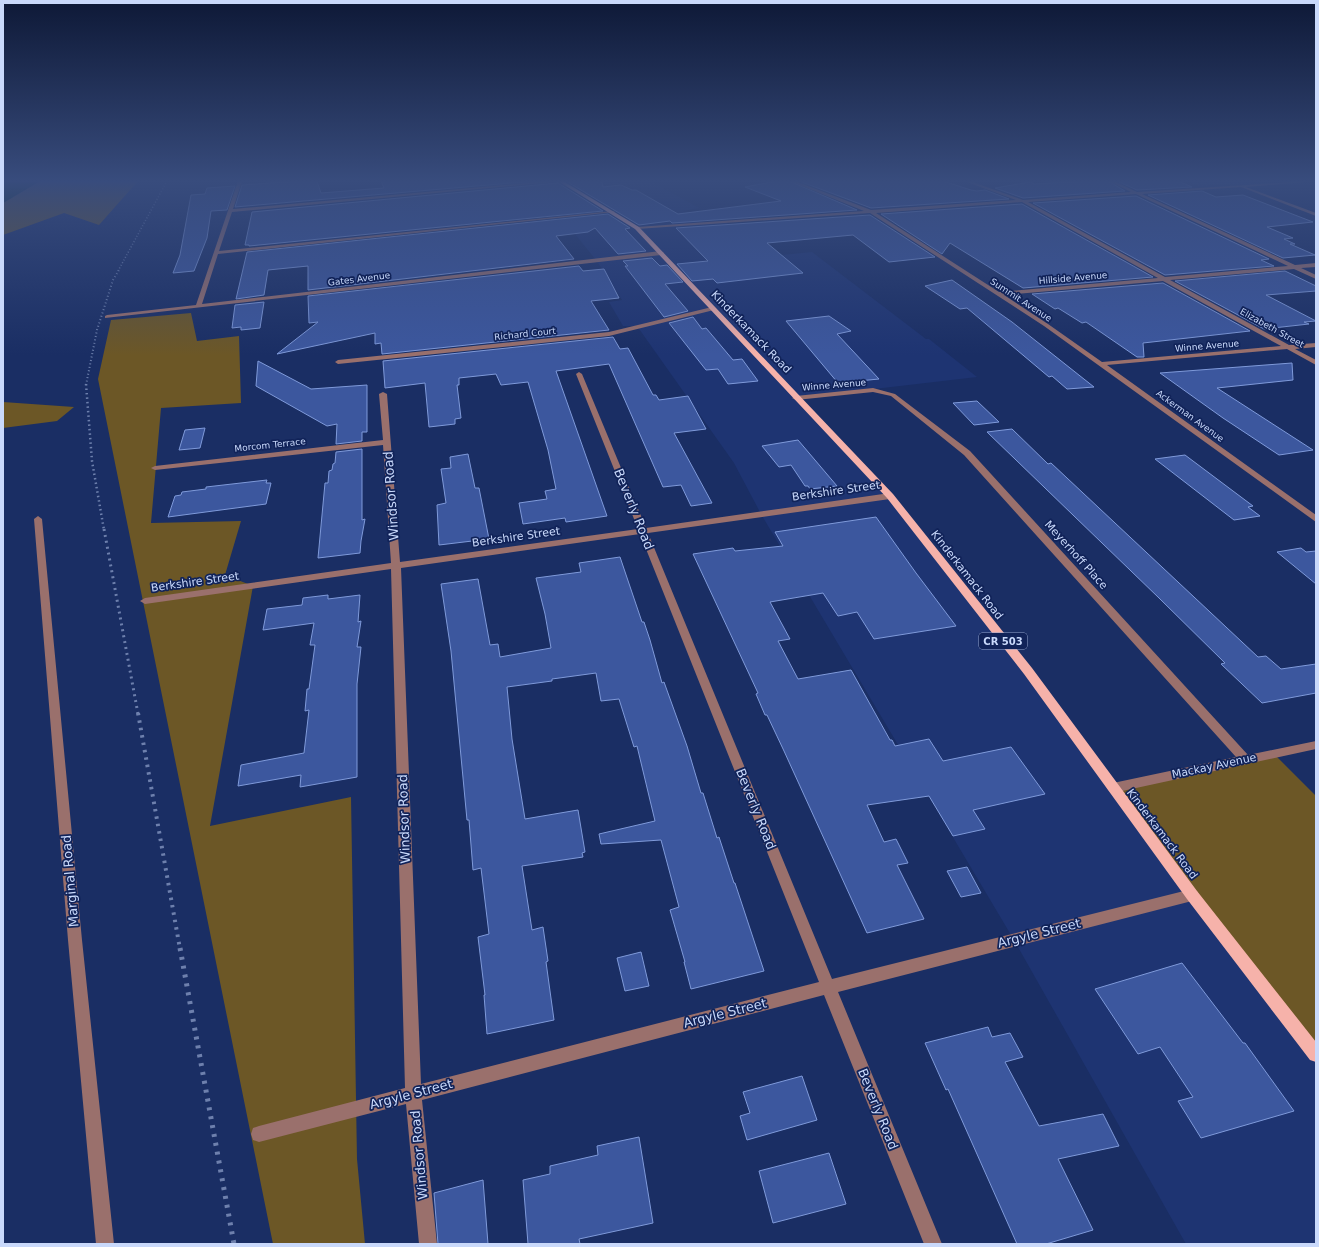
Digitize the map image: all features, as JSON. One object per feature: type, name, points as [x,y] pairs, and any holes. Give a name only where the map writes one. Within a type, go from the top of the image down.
[{"type":"main road","name":"Kinderkamack Road","points":[[648,239],[890,496],[975,606],[1028,671],[1192,895],[1316,1054]]},
{"type":"street","points":[[198,307],[220,239]]},
{"type":"street","points":[[215,253],[349,239]]},
{"type":"street","name":"Summit Avenue","points":[[914,239],[1052,330]]},
{"type":"street","name":"Elizabeth Street","points":[[1093,239],[1316,363]]},
{"type":"street","points":[[1233,239],[1316,277]]},
{"type":"street","name":"Gates Avenue","points":[[107,317],[661,253]]},
{"type":"street","name":"Hillside Avenue","points":[[999,294],[1316,265]]},
{"type":"street","name":"Richard Court","points":[[338,362],[608,334],[630,330],[712,309]]},
{"type":"street","name":"Ackerman Avenue","points":[[1052,330],[1316,519]]},
{"type":"street","name":"Winne Avenue","points":[[1100,364],[1316,345]]},
{"type":"street","name":"Beverly Road","points":[[580,374],[932,1244]]},
{"type":"street","name":"Winne Avenue","points":[[796,398],[873,390]]},
{"type":"street","name":"Meyerhoff Place","points":[[873,390],[890,394],[900,399],[967,453],[1245,759]]},
{"type":"street","name":"Windsor Road","points":[[383,394],[396,566],[413,1094],[428,1244]]},
{"type":"street","name":"Morcom Terrace","points":[[155,468],[387,442]]},
{"type":"street","name":"Berkshire Street","points":[[145,601],[890,496]]},
{"type":"street","name":"Marginal Road","points":[[38,519],[75,940],[105,1244]]},
{"type":"street","name":"Mackay Avenue","points":[[1113,788],[1316,745]]},
{"type":"street","name":"Argyle Street","points":[[259,1134],[828,987],[1192,895]]},
{"type":"shaded area","points":[[579,239],[743,239],[761,257],[812,252],[926,339],[929,339],[977,377],[797,398],[890,496],[1316,1054],[1316,1244],[1186,1244],[1014,940],[761,514],[734,463],[637,326],[623,326],[609,302],[622,300],[596,260]]},
{"type":"shaded area","points":[[191,313],[197,341],[239,336],[241,403],[161,408],[151,523],[241,521],[225,575],[253,586],[210,826],[351,797],[357,1159],[365,1244],[273,1244],[98,379],[111,320]]},
{"type":"shaded area","points":[[3,402],[74,407],[57,421],[3,428]]},
{"type":"shaded area","points":[[1274,754],[1316,796],[1316,1054],[1113,788]]},
{"type":"building","points":[[183,239],[207,239],[194,271],[173,273],[180,255]]},
{"type":"building","points":[[246,239],[318,239],[249,246],[245,245]]},
{"type":"building","points":[[369,239],[558,239],[574,259],[308,290],[308,266],[268,270],[264,295],[236,299],[247,252]]},
{"type":"building","points":[[605,239],[635,239],[646,251],[618,254]]},
{"type":"building","points":[[687,239],[808,239],[767,243],[803,273],[717,283],[713,279],[692,281],[677,264],[708,261]]},
{"type":"building","points":[[859,239],[907,239],[935,257],[889,262]]},
{"type":"building","points":[[919,239],[1085,239],[1153,277],[1023,288],[950,243],[942,254]]},
{"type":"building","points":[[1099,239],[1227,239],[1269,259],[1261,260],[1274,266],[1165,275]]},
{"type":"building","points":[[1243,239],[1284,239],[1295,244],[1290,244],[1315,255],[1283,258]]},
{"type":"building","points":[[652,258],[660,266],[667,265],[683,282],[665,284],[688,311],[664,317],[625,266],[628,266],[623,261]]},
{"type":"building","points":[[579,266],[583,271],[604,269],[619,298],[591,301],[609,330],[382,354],[381,343],[375,344],[375,333],[277,354],[318,322],[309,323],[308,296]]},
{"type":"building","points":[[1285,271],[1316,286],[1316,291],[1266,295],[1316,321],[1304,322],[1309,324],[1264,329],[1175,281]]},
{"type":"building","points":[[952,280],[1012,322],[1094,387],[1067,389],[1052,376],[1049,377],[967,308],[960,309],[925,286]]},
{"type":"building","points":[[1163,283],[1250,331],[1143,343],[1144,357],[1137,357],[1086,322],[1082,323],[1058,308],[1055,309],[1032,294]]},
{"type":"building","points":[[264,302],[260,328],[241,330],[241,327],[232,328],[235,305]]},
{"type":"building","points":[[829,316],[851,331],[837,334],[879,379],[838,383],[786,321]]},
{"type":"building","points":[[693,317],[702,329],[706,328],[733,360],[742,359],[758,381],[728,384],[718,369],[706,370],[669,323]]},
{"type":"building","points":[[613,337],[620,349],[628,348],[653,395],[656,395],[659,400],[688,396],[706,429],[674,433],[712,503],[691,506],[681,485],[663,487],[609,364],[556,371],[607,516],[566,522],[565,518],[523,524],[519,503],[547,499],[545,491],[556,489],[548,450],[528,382],[501,385],[496,374],[459,378],[459,385],[457,385],[461,418],[455,419],[455,424],[429,427],[425,383],[385,388],[383,361]]},
{"type":"building","points":[[258,361],[311,389],[367,385],[367,432],[362,432],[362,441],[336,444],[337,424],[327,426],[256,386]]},
{"type":"building","points":[[1292,363],[1293,380],[1217,388],[1313,450],[1279,455],[1223,418],[1160,373]]},
{"type":"building","points":[[977,401],[999,422],[974,425],[953,403]]},
{"type":"building","points":[[205,428],[200,448],[179,450],[185,430]]},
{"type":"building","points":[[1012,429],[1048,464],[1051,463],[1258,657],[1266,656],[1281,669],[1316,664],[1316,693],[1262,703],[1221,664],[1225,663],[987,432]]},
{"type":"building","points":[[798,440],[837,486],[810,489],[808,486],[805,486],[791,465],[779,467],[762,446]]},
{"type":"building","points":[[362,449],[362,520],[365,519],[360,553],[318,558],[325,483],[328,483],[329,471],[332,470],[333,464],[335,463],[336,452]]},
{"type":"building","points":[[468,454],[475,488],[479,488],[489,539],[439,545],[437,505],[446,503],[441,469],[451,468],[450,457]]},
{"type":"building","points":[[1185,455],[1253,506],[1248,507],[1260,516],[1234,520],[1155,459]]},
{"type":"building","points":[[267,480],[266,483],[271,483],[266,504],[168,517],[175,496],[181,495],[182,492],[206,489],[206,487]]},
{"type":"building","points":[[876,517],[956,626],[874,639],[857,612],[838,616],[823,593],[770,602],[790,639],[778,641],[798,679],[851,670],[890,740],[892,740],[895,746],[929,739],[943,761],[1011,747],[1045,794],[973,810],[985,829],[953,836],[929,796],[867,805],[884,842],[896,839],[908,863],[897,865],[924,919],[867,933],[784,751],[767,715],[765,715],[756,694],[758,693],[693,554],[733,548],[735,551],[783,546],[775,532]]},
{"type":"building","points":[[1301,548],[1306,552],[1316,551],[1316,584],[1277,552]]},
{"type":"building","points":[[620,557],[642,622],[644,622],[650,640],[662,683],[664,682],[687,746],[701,793],[703,793],[717,838],[719,837],[764,971],[691,989],[670,910],[679,907],[661,840],[601,844],[599,834],[655,821],[637,746],[634,747],[619,699],[601,701],[596,673],[507,687],[512,739],[525,819],[578,810],[585,852],[582,853],[583,857],[522,866],[532,930],[543,927],[554,1020],[487,1034],[485,995],[478,937],[489,934],[481,868],[473,870],[451,651],[441,584],[478,579],[490,645],[498,644],[500,657],[551,648],[545,614],[536,578],[581,572],[579,563]]},
{"type":"building","points":[[328,595],[328,599],[360,595],[358,622],[361,621],[357,647],[361,647],[357,684],[357,777],[300,787],[301,775],[238,786],[241,765],[304,753],[309,710],[305,711],[307,689],[309,689],[315,645],[310,645],[314,623],[263,630],[267,609],[302,605],[303,598]]},
{"type":"building","points":[[967,867],[981,893],[961,897],[947,871]]},
{"type":"building","points":[[641,952],[649,986],[625,991],[617,958]]},
{"type":"building","points":[[1182,963],[1243,1043],[1245,1043],[1294,1111],[1201,1138],[1178,1101],[1193,1097],[1160,1047],[1138,1054],[1095,989]]},
{"type":"building","points":[[988,1027],[992,1037],[1010,1033],[1023,1057],[1005,1062],[1039,1126],[1103,1114],[1119,1146],[1058,1159],[1093,1230],[1046,1244],[1017,1244],[948,1089],[946,1090],[925,1043]]},
{"type":"building","points":[[802,1076],[817,1120],[747,1140],[740,1116],[750,1113],[743,1092]]},
{"type":"building","points":[[639,1137],[653,1223],[579,1239],[580,1244],[528,1244],[523,1180],[550,1174],[550,1166],[598,1155],[597,1146]]},
{"type":"building","points":[[829,1153],[846,1204],[773,1223],[759,1171]]},
{"type":"building","points":[[483,1180],[488,1244],[438,1244],[434,1193]]},
{"type":"railway","points":[[118,271],[135,239]]},
{"type":"railway","points":[[86,385],[97,330],[113,280],[119,270]]},
{"type":"railway","points":[[86,385],[92,461],[104,530]]},
{"type":"railway","points":[[104,529],[138,714]]},
{"type":"railway","points":[[138,713],[180,949]]},
{"type":"railway","points":[[180,948],[234,1244]]}]
